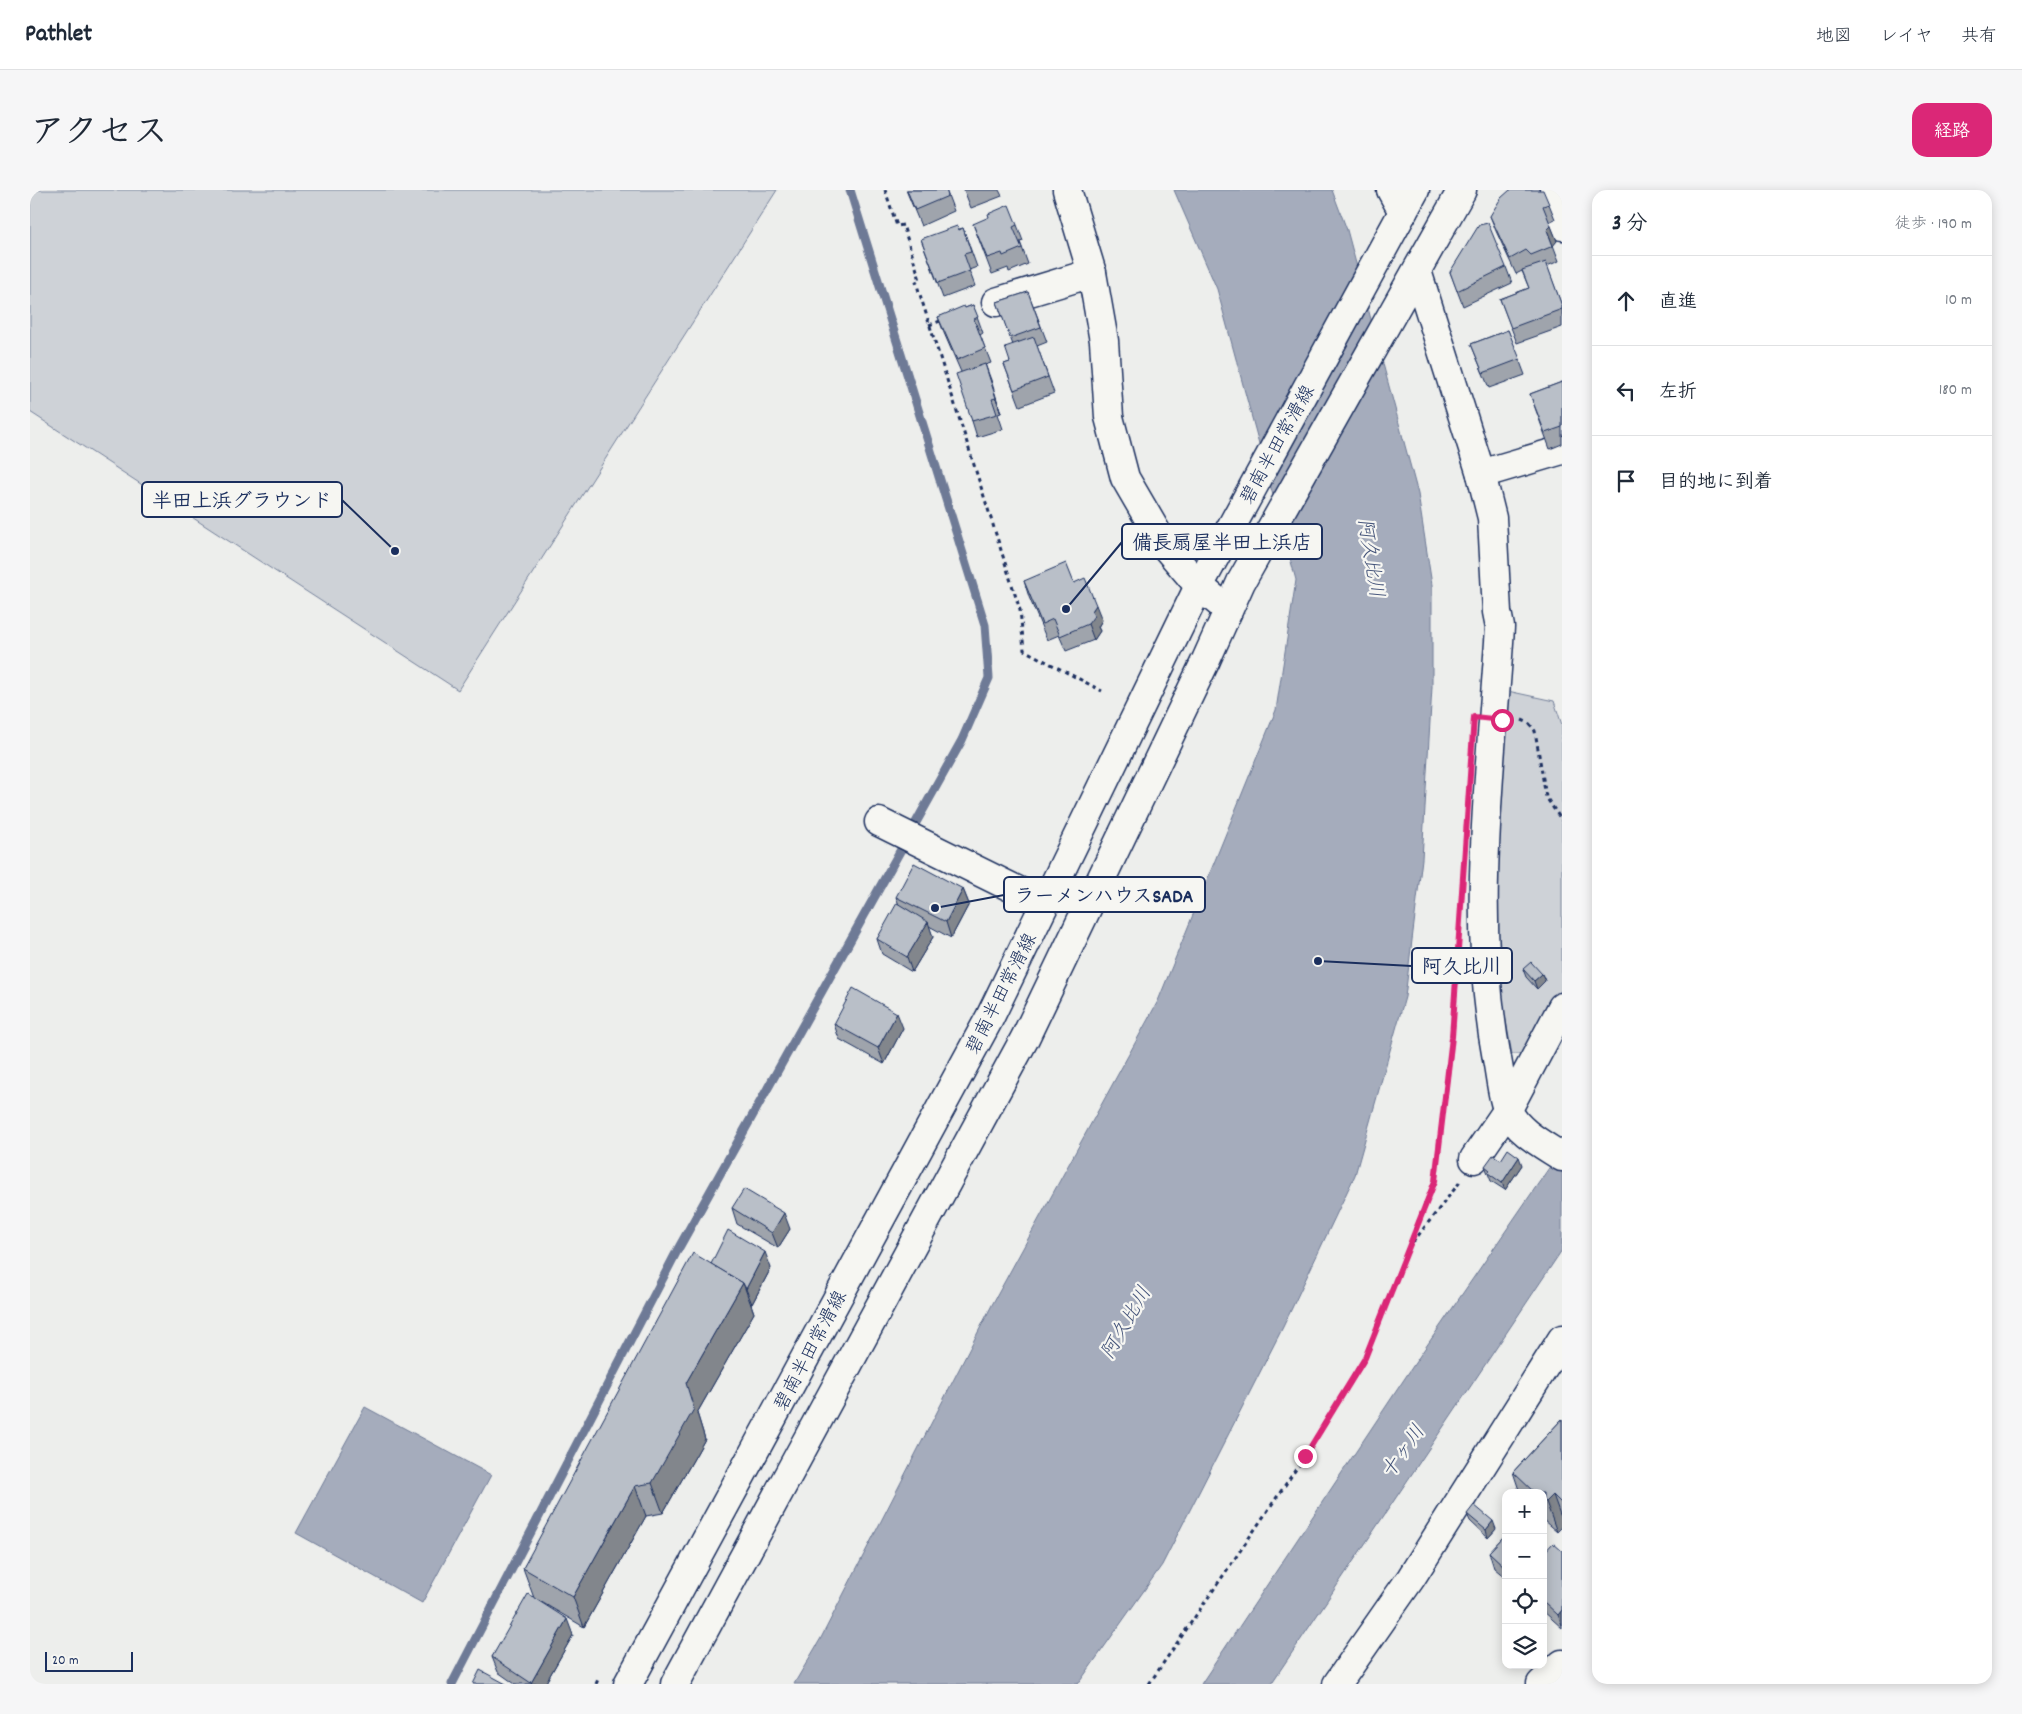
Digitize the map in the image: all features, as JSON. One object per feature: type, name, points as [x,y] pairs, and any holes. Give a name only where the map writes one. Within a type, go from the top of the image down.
[{"type":"main road","points":[[1067,190],[1092,273],[1104,341],[1109,416],[1125,478],[1164,545],[1199,586],[1228,610]]},
{"type":"main road","name":"碧南半田常滑線","points":[[675,1684],[1025,1038],[1202,669],[1241,582],[1462,190]]},
{"type":"main road","points":[[1554,190],[1562,226]]},
{"type":"main road","name":"碧南半田常滑線","points":[[628,1684],[989,1019],[1199,586],[1380,255],[1403,197]]},
{"type":"main road","points":[[1417,270],[1481,474],[1492,518],[1497,612],[1500,627],[1484,856],[1486,969],[1495,1044],[1508,1110],[1525,1131],[1562,1158]]},
{"type":"main road","points":[[996,302],[1092,273]]},
{"type":"main road","points":[[1481,474],[1562,450]]},
{"type":"main road","points":[[879,822],[1045,904]]},
{"type":"main road","points":[[1474,1159],[1508,1110],[1562,1007]]},
{"type":"main road","points":[[1337,1684],[1412,1578],[1562,1339]]},
{"type":"main road","points":[[1541,1684],[1562,1664]]},
{"type":"path","points":[[885,190],[897,226],[903,226],[920,280],[916,282],[929,325],[1020,610],[1024,650],[1102,691]]},
{"type":"path","points":[[929,325],[946,319]]},
{"type":"path","points":[[1494,719],[1522,720],[1530,723],[1535,731],[1546,797],[1562,821]]},
{"type":"path","points":[[1149,1684],[1305,1456],[1365,1358],[1435,1181],[1452,1037],[1456,979]]},
{"type":"path","points":[[1411,1244],[1457,1188],[1474,1159]]},
{"type":"path","points":[[596,1684],[600,1675]]},
{"type":"shaded area","points":[[30,190],[777,190],[458,690],[30,412]]},
{"type":"shaded area","points":[[1503,690],[1554,701],[1562,725],[1562,989],[1522,1054],[1512,1054],[1497,972],[1493,853]]},
{"type":"water","points":[[1174,190],[1332,190],[1347,230],[1418,494],[1432,585],[1432,687],[1422,859],[1405,997],[1355,1175],[1283,1327],[1162,1565],[1078,1684],[794,1684],[821,1638],[993,1303],[1158,1001],[1276,710],[1296,580],[1217,289]]},
{"type":"water","name":"十ヶ川","points":[[1562,1149],[1562,1250],[1271,1684],[1201,1684],[1421,1354]]},
{"type":"water","points":[[365,1407],[491,1475],[422,1603],[296,1533]]},
{"type":"building","points":[[907,190],[946,190],[948,196],[915,210]]},
{"type":"building","points":[[1510,190],[1543,190],[1549,204],[1543,206],[1551,226],[1547,230],[1553,246],[1531,255],[1526,250],[1510,259],[1490,216],[1501,198]]},
{"type":"building","points":[[1009,205],[1017,225],[1013,227],[1022,248],[1003,256],[1002,253],[987,258],[973,224],[989,217],[988,214]]},
{"type":"building","points":[[1488,223],[1506,267],[1457,291],[1450,272],[1479,225]]},
{"type":"building","points":[[957,226],[959,230],[963,228],[971,252],[964,254],[970,271],[938,283],[921,239]]},
{"type":"building","points":[[1546,262],[1562,309],[1511,328],[1500,299],[1529,288],[1522,270]]},
{"type":"building","points":[[1028,292],[1041,327],[1010,338],[997,302]]},
{"type":"building","points":[[973,305],[978,317],[974,319],[985,348],[957,360],[938,317],[964,306],[965,308]]},
{"type":"building","points":[[1508,330],[1520,359],[1483,373],[1471,344]]},
{"type":"building","points":[[1034,337],[1048,377],[1014,390],[1004,364],[1010,362],[1005,347]]},
{"type":"building","points":[[985,364],[996,398],[992,399],[997,414],[972,421],[956,374]]},
{"type":"building","points":[[1562,382],[1562,427],[1545,433],[1530,394]]},
{"type":"building","points":[[1066,563],[1074,583],[1085,578],[1096,605],[1092,611],[1094,616],[1088,624],[1060,636],[1053,619],[1042,624],[1024,581]]},
{"type":"building","points":[[914,863],[963,889],[946,922],[896,897]]},
{"type":"building","points":[[897,903],[928,922],[907,957],[877,939]]},
{"type":"building","points":[[1531,962],[1542,974],[1534,981],[1523,969]]},
{"type":"building","points":[[853,988],[897,1013],[878,1048],[834,1024]]},
{"type":"building","points":[[1508,1149],[1519,1157],[1502,1183],[1488,1173],[1490,1170],[1485,1166],[1493,1155],[1501,1160]]},
{"type":"building","points":[[744,1189],[784,1213],[772,1233],[732,1208]]},
{"type":"building","points":[[728,1230],[765,1252],[746,1289],[743,1283],[711,1264]]},
{"type":"building","points":[[693,1253],[743,1283],[686,1383],[694,1409],[652,1483],[635,1486],[573,1597],[523,1568]]},
{"type":"building","points":[[1562,1419],[1562,1504],[1553,1495],[1547,1501],[1547,1489],[1531,1489],[1513,1472]]},
{"type":"building","points":[[1474,1505],[1493,1521],[1486,1530],[1467,1514]]},
{"type":"building","points":[[1502,1538],[1502,1564],[1489,1552]]},
{"type":"building","points":[[1553,1543],[1562,1551],[1562,1610],[1558,1615],[1547,1605],[1547,1550]]},
{"type":"building","points":[[528,1594],[567,1619],[531,1683],[492,1657]]},
{"type":"building","points":[[480,1670],[506,1684],[473,1684]]},
{"type":"waterway","points":[[452,1684],[677,1251],[962,740],[989,678],[985,625],[850,190]]},
{"type":"place","name":"半田上浜グラウンド","points":[[395,551]]},
{"type":"place","name":"備長扇屋半田上浜店","points":[[1066,609]]},
{"type":"place","name":"ラーメンハウスSADA","points":[[935,908]]},
{"type":"place","name":"阿久比川","points":[[1318,961]]},
{"type":"route","points":[[1305,1456],[1365,1358],[1435,1181],[1452,1037],[1474,717],[1502,720]]}]
